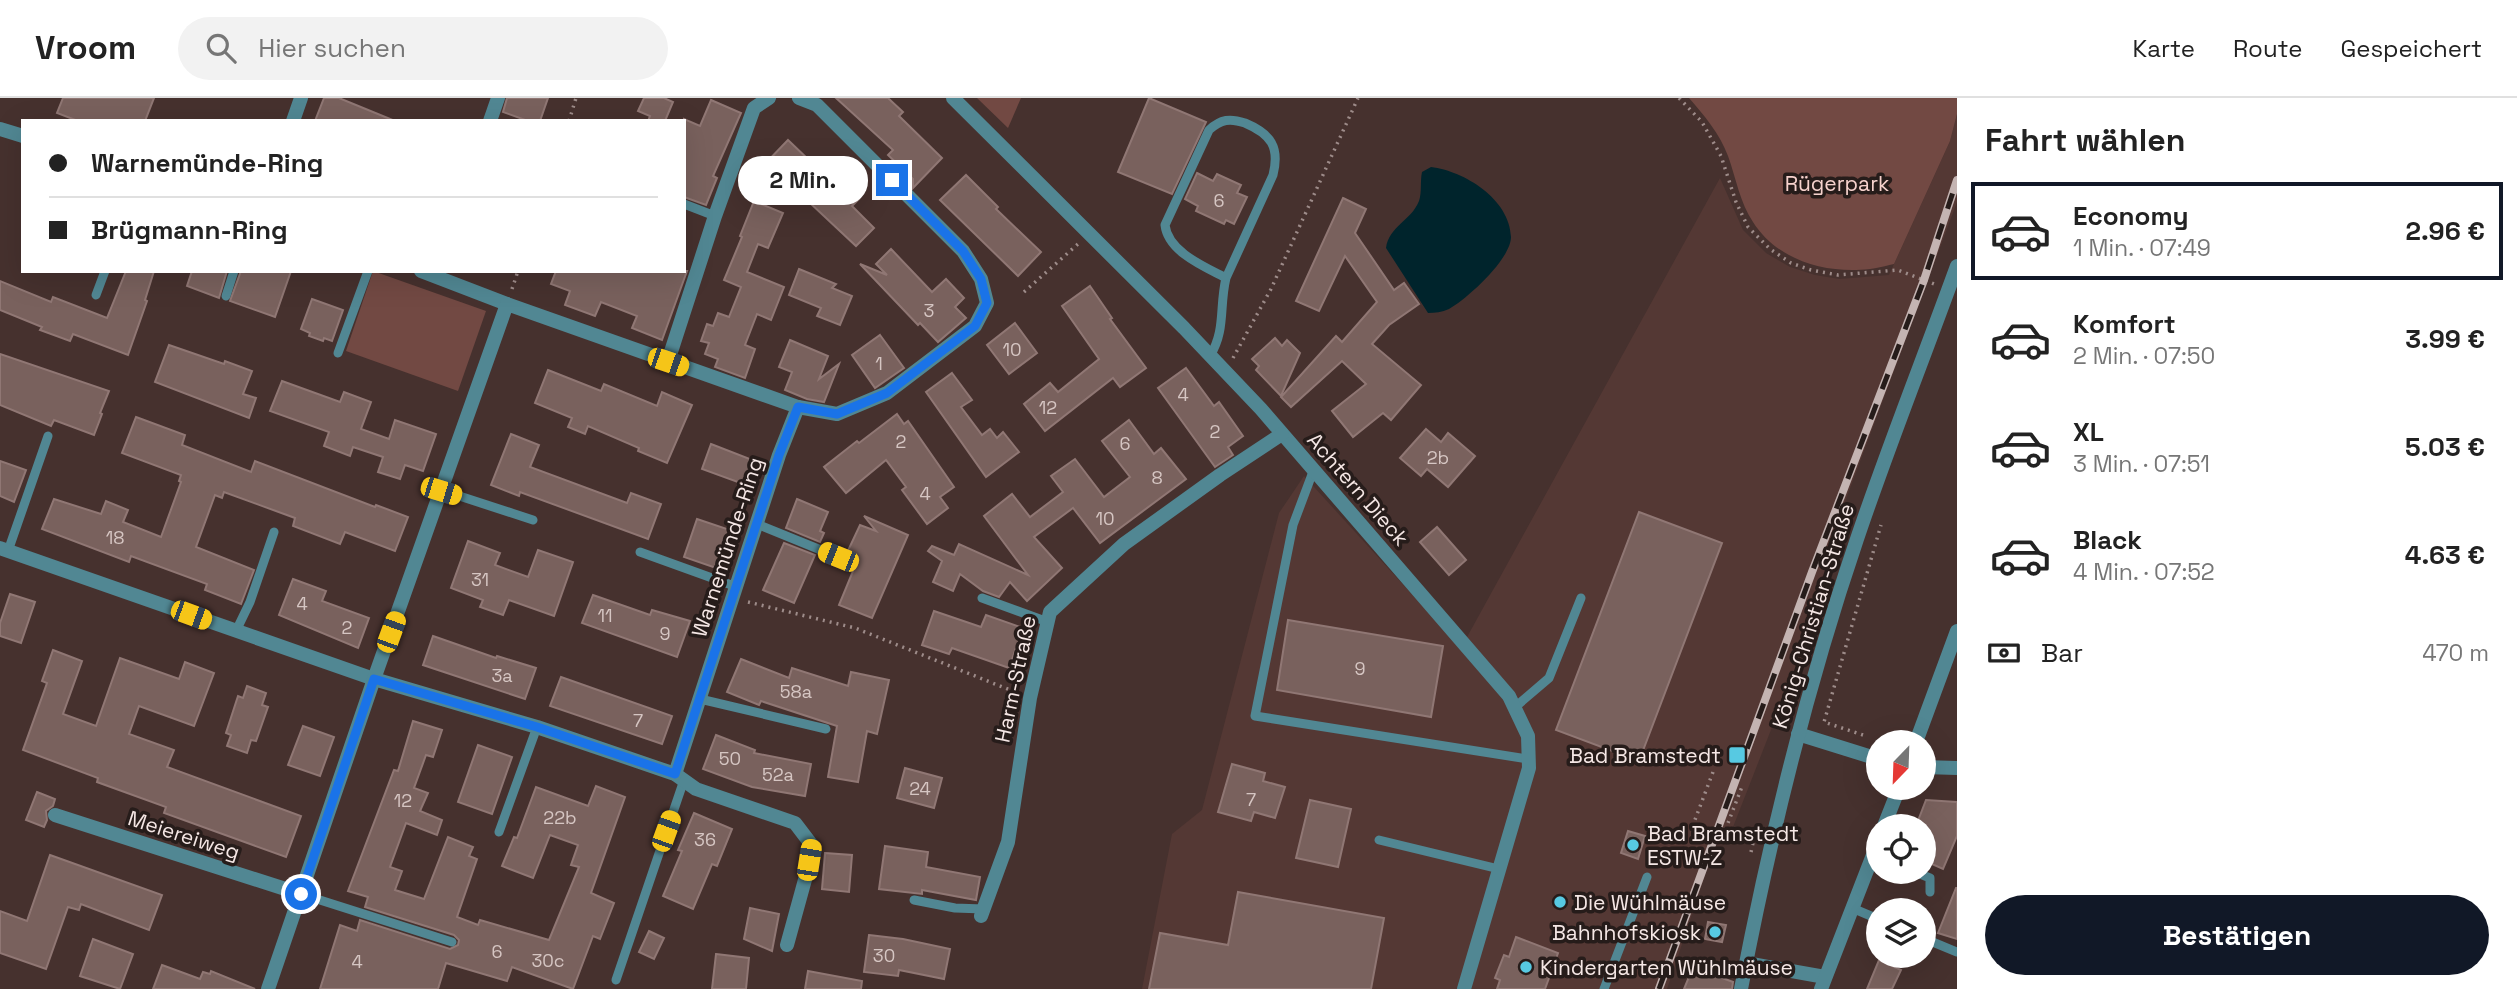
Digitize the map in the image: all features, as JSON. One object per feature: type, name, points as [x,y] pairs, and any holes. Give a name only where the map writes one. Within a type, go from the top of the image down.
[{"type":"street","points":[[294,119],[301,98]]},
{"type":"street","points":[[491,119],[498,98]]},
{"type":"street","points":[[668,362],[715,216],[754,108],[769,98]]},
{"type":"street","points":[[431,273],[507,304],[798,407],[837,414],[887,393],[975,326],[987,303],[981,279],[963,251],[817,105],[799,98]]},
{"type":"street","name":"Achtern Dieck","points":[[953,98],[1225,372],[1314,469],[1509,696],[1528,736],[1529,768],[1464,989]]},
{"type":"street","points":[[0,129],[21,135]]},
{"type":"street","name":"König-Christian-Straße","points":[[1741,989],[1798,734],[1857,540],[1953,287],[1957,265]]},
{"type":"street","points":[[268,989],[507,304]]},
{"type":"street","name":"Warnemünde-Ring","points":[[680,777],[700,699],[779,455],[798,407]]},
{"type":"street","name":"Harm-Straße","points":[[982,913],[1008,842],[1030,698],[1050,612],[1124,544],[1282,434]]},
{"type":"street","points":[[3,551],[374,679],[537,727],[680,777],[696,789],[795,823],[811,844],[806,876],[787,946]]},
{"type":"street","points":[[1920,730],[1957,631]]},
{"type":"street","points":[[1798,734],[1866,755]]},
{"type":"street","points":[[1936,767],[1957,768]]},
{"type":"street","name":"Meiereiweg","points":[[55,815],[301,894]]},
{"type":"street","points":[[1746,963],[1823,983],[1866,875]]},
{"type":"lane","points":[[1210,356],[1219,342],[1226,278],[1273,175],[1276,161],[1270,139],[1263,132],[1226,119],[1209,130],[1165,225],[1166,233],[1178,249],[1226,278]]},
{"type":"lane","points":[[686,205],[715,216]]},
{"type":"lane","points":[[96,296],[104,273]]},
{"type":"lane","points":[[226,296],[233,273]]},
{"type":"lane","points":[[338,353],[367,273]]},
{"type":"lane","points":[[3,551],[48,436]]},
{"type":"lane","points":[[1314,469],[1293,526],[1255,716],[1528,759]]},
{"type":"lane","points":[[441,491],[533,520]]},
{"type":"lane","points":[[757,524],[838,557]]},
{"type":"lane","points":[[236,631],[250,602],[274,533]]},
{"type":"lane","points":[[640,552],[736,593]]},
{"type":"lane","points":[[982,598],[1048,622]]},
{"type":"lane","points":[[1514,708],[1549,678],[1581,598]]},
{"type":"lane","points":[[700,699],[826,729]]},
{"type":"lane","points":[[499,832],[537,727]]},
{"type":"lane","points":[[616,980],[680,777]]},
{"type":"lane","points":[[1379,841],[1499,869]]},
{"type":"lane","points":[[1604,989],[1647,877]]},
{"type":"lane","points":[[1930,884],[1930,892]]},
{"type":"lane","points":[[301,894],[452,942]]},
{"type":"lane","points":[[914,900],[982,913]]},
{"type":"lane","points":[[1852,908],[1866,914]]},
{"type":"lane","points":[[1936,943],[1957,952]]},
{"type":"path","points":[[570,119],[576,98]]},
{"type":"path","points":[[1225,372],[1271,289],[1357,98]]},
{"type":"path","points":[[1679,98],[1702,122],[1721,156],[1736,202],[1748,227],[1791,263],[1838,275],[1898,270],[1932,284],[1953,287]]},
{"type":"path","points":[[1024,292],[1090,234]]},
{"type":"path","points":[[1866,736],[1824,722],[1881,530],[1881,521]]},
{"type":"path","points":[[736,593],[855,628],[1030,698]]},
{"type":"path","points":[[1713,772],[1693,825],[1723,836],[1753,841]]},
{"type":"path","points":[[1723,836],[1743,784]]},
{"type":"shaded area","points":[[1957,114],[1957,202],[1821,566],[1833,571],[1726,845],[1716,842],[1667,989],[1142,989],[1172,834],[1202,810],[1279,513],[1304,476],[1461,648],[1720,178],[1743,230],[1766,253],[1790,267],[1839,279],[1889,275],[1950,141]]},
{"type":"green space","points":[[977,98],[1021,98],[1008,128]]},
{"type":"green space","name":"Rügerpark","points":[[1689,98],[1957,98],[1957,114],[1950,141],[1894,264],[1841,270],[1798,260],[1762,234],[1745,207],[1721,140]]},
{"type":"green space","points":[[372,273],[486,311],[458,391],[346,351]]},
{"type":"water","points":[[1431,167],[1457,174],[1483,189],[1503,211],[1509,223],[1511,237],[1504,256],[1477,288],[1449,309],[1428,313],[1386,248],[1391,234],[1415,208],[1420,198],[1422,172]]},
{"type":"building","points":[[63,98],[154,98],[146,119],[73,119],[57,113]]},
{"type":"building","points":[[324,98],[339,98],[390,119],[316,119]]},
{"type":"building","points":[[507,98],[548,98],[541,119],[522,119],[503,112]]},
{"type":"building","points":[[644,98],[664,98],[673,102],[666,119],[649,119],[650,116],[638,111]]},
{"type":"building","points":[[836,98],[888,98],[903,112],[899,116],[942,158],[913,188],[913,179],[888,155],[893,150]]},
{"type":"building","points":[[1149,98],[1206,122],[1172,194],[1118,172]]},
{"type":"building","points":[[711,100],[741,113],[713,176],[717,178],[706,205],[686,198],[686,120],[700,126]]},
{"type":"building","points":[[788,140],[833,183],[837,179],[859,199],[852,206],[874,228],[856,246],[793,187],[791,193],[763,166]]},
{"type":"building","points":[[1197,173],[1213,181],[1217,174],[1241,185],[1237,193],[1247,197],[1234,224],[1226,220],[1224,224],[1196,211],[1198,206],[1185,199]]},
{"type":"building","points":[[966,175],[998,207],[996,209],[1041,252],[1018,276],[940,200]]},
{"type":"building","points":[[1343,198],[1366,209],[1355,233],[1394,290],[1404,283],[1419,304],[1389,325],[1372,344],[1421,385],[1391,420],[1383,413],[1353,437],[1332,411],[1366,384],[1342,361],[1291,407],[1281,397],[1336,336],[1342,342],[1377,302],[1345,256],[1319,311],[1296,301]]},
{"type":"building","points":[[754,201],[783,213],[768,248],[758,244],[747,272],[784,287],[771,320],[757,314],[745,345],[755,349],[745,378],[715,367],[718,359],[705,354],[709,343],[701,341],[707,324],[713,326],[718,313],[729,317],[741,287],[724,280]]},
{"type":"building","points":[[891,249],[932,292],[946,279],[964,298],[955,307],[966,318],[938,342],[920,323],[918,325],[860,264],[887,275],[876,264]]},
{"type":"building","points":[[799,269],[836,284],[832,288],[852,296],[840,325],[817,316],[821,308],[789,295]]},
{"type":"building","points":[[687,271],[662,340],[632,328],[637,316],[601,302],[595,316],[565,305],[570,291],[551,284],[555,273]]},
{"type":"building","points":[[125,273],[153,273],[145,300],[147,301],[128,355],[73,334],[70,341],[0,310],[0,281],[51,302],[53,297],[107,318]]},
{"type":"building","points":[[191,273],[226,273],[219,298],[187,286]]},
{"type":"building","points":[[240,273],[290,273],[275,317],[230,301]]},
{"type":"building","points":[[1090,286],[1146,368],[1120,387],[1113,378],[1045,431],[1024,404],[1050,383],[1058,392],[1099,359],[1062,306]]},
{"type":"building","points":[[312,299],[343,310],[332,341],[309,336],[310,333],[301,329]]},
{"type":"building","points":[[1015,323],[1037,353],[1009,374],[987,345]]},
{"type":"building","points":[[880,335],[904,368],[875,388],[852,355]]},
{"type":"building","points":[[1275,338],[1282,346],[1287,340],[1300,353],[1281,396],[1256,370],[1259,366],[1252,359]]},
{"type":"building","points":[[790,340],[828,356],[819,379],[839,364],[824,402],[807,399],[785,390],[792,372],[779,367]]},
{"type":"building","points":[[169,345],[252,371],[243,394],[256,398],[249,418],[155,382]]},
{"type":"building","points":[[0,354],[109,391],[94,435],[54,420],[51,426],[0,405]]},
{"type":"building","points":[[1186,368],[1214,406],[1219,402],[1243,436],[1228,447],[1233,455],[1215,467],[1158,388]]},
{"type":"building","points":[[548,370],[601,391],[604,384],[657,406],[662,392],[692,405],[667,463],[588,426],[585,434],[568,427],[572,418],[535,403]]},
{"type":"building","points":[[952,373],[972,400],[961,407],[982,435],[990,429],[997,438],[1003,432],[1019,452],[986,477],[926,392]]},
{"type":"building","points":[[282,381],[340,402],[344,392],[371,402],[361,429],[389,439],[395,420],[436,434],[423,471],[405,465],[400,479],[378,472],[383,457],[353,447],[350,456],[324,446],[329,432],[270,411]]},
{"type":"building","points":[[897,414],[904,424],[908,421],[954,487],[940,497],[948,508],[927,524],[902,490],[906,487],[886,460],[846,493],[824,467]]},
{"type":"building","points":[[136,417],[185,435],[182,445],[251,472],[255,461],[408,517],[395,551],[345,532],[340,544],[293,526],[295,518],[224,492],[222,498],[215,495],[196,547],[254,570],[241,604],[205,590],[207,584],[131,556],[129,562],[42,529],[54,499],[101,514],[106,501],[128,510],[123,522],[161,537],[181,482],[181,475],[122,453]]},
{"type":"building","points":[[1129,420],[1154,454],[1161,448],[1186,479],[1100,543],[1073,508],[1034,537],[1062,568],[1027,601],[1010,582],[999,597],[983,591],[960,574],[953,591],[933,582],[942,561],[928,551],[932,546],[954,555],[959,544],[1028,575],[984,516],[1012,494],[1030,517],[1063,492],[1051,476],[1075,459],[1104,497],[1130,477],[1102,441]]},
{"type":"building","points":[[1426,429],[1441,442],[1448,433],[1475,456],[1448,487],[1427,469],[1421,476],[1400,458]]},
{"type":"building","points":[[511,434],[539,445],[530,467],[627,503],[631,493],[661,504],[648,539],[520,492],[519,496],[491,485]]},
{"type":"building","points":[[711,444],[755,461],[746,485],[702,469]]},
{"type":"building","points":[[0,461],[26,470],[14,502],[0,496]]},
{"type":"building","points":[[797,499],[828,512],[820,531],[824,533],[820,542],[786,528]]},
{"type":"building","points":[[1639,512],[1722,543],[1639,761],[1556,730]]},
{"type":"building","points":[[864,516],[908,535],[872,618],[839,605],[858,559],[846,555],[860,525],[876,531]]},
{"type":"building","points":[[697,519],[733,531],[719,569],[684,557]]},
{"type":"building","points":[[1437,527],[1466,560],[1449,575],[1420,542]]},
{"type":"building","points":[[468,541],[500,553],[495,565],[528,577],[538,550],[573,562],[554,616],[509,600],[503,615],[480,607],[483,600],[451,588]]},
{"type":"building","points":[[784,543],[815,555],[794,603],[763,590]]},
{"type":"building","points":[[293,579],[326,591],[322,601],[369,618],[358,648],[279,615]]},
{"type":"building","points":[[10,594],[35,602],[21,643],[0,636],[0,623]]},
{"type":"building","points":[[593,595],[650,615],[652,610],[690,621],[677,657],[582,623]]},
{"type":"building","points":[[934,611],[981,627],[986,615],[1023,628],[1009,668],[952,648],[949,654],[922,645]]},
{"type":"building","points":[[1288,620],[1443,646],[1431,717],[1277,690]]},
{"type":"building","points":[[433,636],[496,658],[497,656],[536,668],[525,699],[423,665]]},
{"type":"building","points":[[53,650],[82,661],[63,714],[96,726],[120,658],[179,679],[185,662],[214,673],[194,726],[139,706],[129,734],[174,750],[167,767],[301,816],[286,857],[164,813],[166,807],[97,782],[98,778],[23,750],[47,683],[42,681]]},
{"type":"building","points":[[741,659],[789,678],[792,668],[848,686],[851,672],[889,680],[877,734],[867,731],[858,782],[828,777],[837,726],[761,701],[759,705],[727,692]]},
{"type":"building","points":[[561,677],[672,716],[662,744],[550,706]]},
{"type":"building","points":[[247,686],[266,693],[262,705],[268,707],[256,741],[251,740],[247,753],[227,746],[231,735],[226,733],[238,696],[243,698]]},
{"type":"building","points":[[413,721],[442,730],[433,757],[426,755],[414,788],[428,793],[420,811],[442,820],[437,835],[406,823],[390,867],[402,871],[395,890],[424,899],[448,837],[473,847],[469,856],[477,859],[457,917],[478,925],[480,920],[549,940],[579,867],[571,865],[578,845],[550,835],[533,878],[502,866],[514,837],[517,838],[536,787],[588,806],[596,786],[625,797],[591,893],[614,903],[600,939],[593,936],[573,989],[512,967],[507,981],[446,963],[438,989],[320,989],[340,925],[357,931],[360,920],[450,949],[458,945],[459,940],[454,935],[365,907],[368,897],[348,891],[394,770],[398,771]]},
{"type":"building","points":[[303,726],[334,737],[320,776],[288,765]]},
{"type":"building","points":[[716,735],[755,750],[754,753],[811,764],[805,796],[752,787],[703,769]]},
{"type":"building","points":[[478,745],[512,757],[492,814],[458,802]]},
{"type":"building","points":[[1232,764],[1265,773],[1263,781],[1285,787],[1275,818],[1254,812],[1251,821],[1218,812]]},
{"type":"building","points":[[905,768],[942,778],[934,808],[897,798]]},
{"type":"building","points":[[37,792],[55,799],[53,806],[46,811],[47,820],[44,827],[26,820]]},
{"type":"building","points":[[1310,800],[1351,809],[1338,867],[1296,858]]},
{"type":"building","points":[[1926,800],[1957,802],[1957,836],[1943,869],[1936,866],[1936,814],[1921,814]]},
{"type":"building","points":[[694,813],[732,829],[717,866],[712,864],[693,909],[663,896]]},
{"type":"building","name":"Bad Bramstedt ESTW-Z","points":[[1628,831],[1645,836],[1638,859],[1621,853]]},
{"type":"building","points":[[885,846],[928,852],[926,867],[980,877],[976,900],[922,890],[922,894],[879,889]]},
{"type":"building","points":[[825,853],[852,855],[849,892],[822,889]]},
{"type":"building","points":[[50,855],[162,895],[149,930],[81,904],[79,910],[68,907],[46,969],[0,953],[0,911],[27,921]]},
{"type":"building","points":[[1957,888],[1957,939],[1938,933]]},
{"type":"building","points":[[1238,892],[1384,918],[1371,989],[1149,989],[1160,933],[1228,945]]},
{"type":"building","points":[[750,908],[779,914],[772,951],[744,939]]},
{"type":"building","name":"Bahnhofskiosk","points":[[1708,922],[1726,925],[1722,942],[1705,939]]},
{"type":"building","points":[[649,931],[664,938],[654,959],[639,952]]},
{"type":"building","points":[[869,935],[950,949],[944,979],[899,970],[898,976],[864,972]]},
{"type":"building","name":"Kindergarten Wühlmäuse","points":[[1516,937],[1558,953],[1545,989],[1497,989],[1500,980],[1495,978],[1504,955],[1509,957]]},
{"type":"building","points":[[93,939],[133,954],[120,989],[80,976]]},
{"type":"building","points":[[716,954],[749,958],[746,989],[712,989]]},
{"type":"building","points":[[162,965],[200,979],[203,972],[210,974],[211,971],[255,989],[153,989]]},
{"type":"building","points":[[1693,967],[1733,982],[1732,989],[1684,989]]},
{"type":"building","points":[[1876,968],[1901,970],[1892,989],[1867,989]]},
{"type":"building","points":[[808,971],[862,981],[861,989],[805,989]]},
{"type":"railway","points":[[1659,989],[1812,572],[1924,280],[1957,180]]},
{"type":"place","name":"Bad Bramstedt","points":[[1737,755]]},
{"type":"place","name":"Bad Bramstedt ESTW-Z","points":[[1633,845]]},
{"type":"place","name":"Die Wühlmäuse","points":[[1560,902]]},
{"type":"place","name":"Bahnhofskiosk","points":[[1715,932]]},
{"type":"place","name":"Kindergarten Wühlmäuse","points":[[1526,967]]},
{"type":"route","points":[[301,894],[374,679],[537,727],[675,774],[779,455],[798,407],[837,414],[887,393],[975,326],[987,303],[981,279],[963,251],[892,180]]}]
